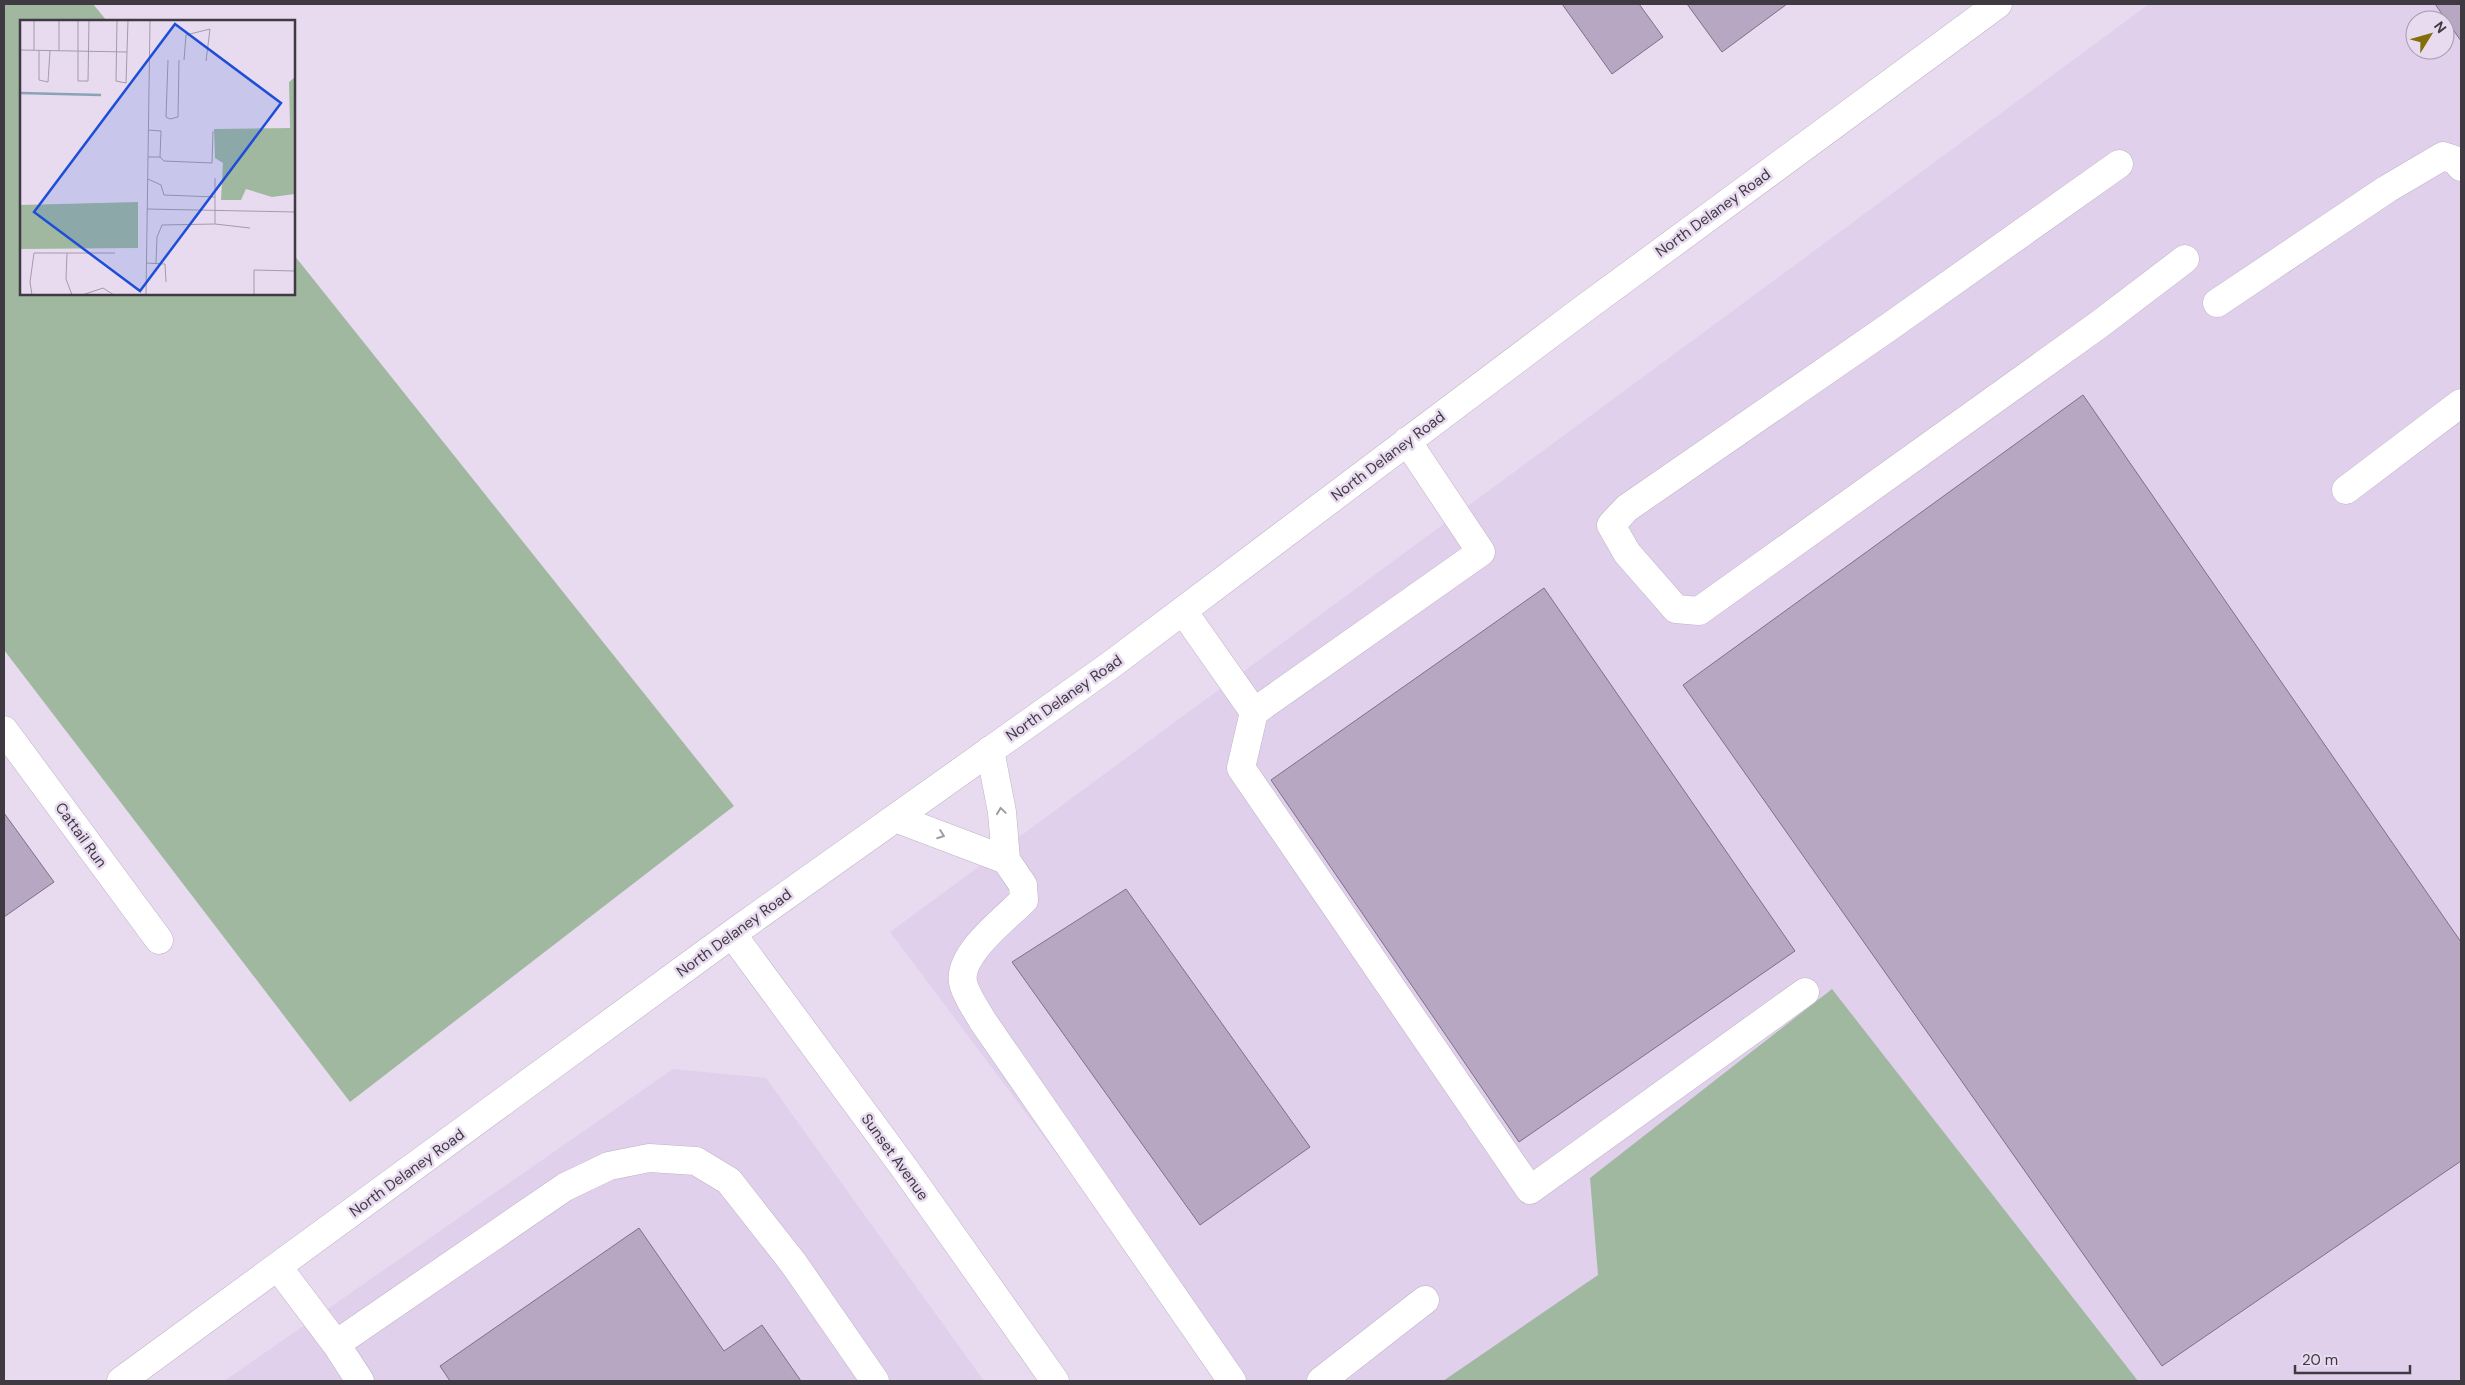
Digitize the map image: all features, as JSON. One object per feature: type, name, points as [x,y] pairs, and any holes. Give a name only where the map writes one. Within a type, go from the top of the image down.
[{"type":"street","name":"North Delaney Road","points":[[121,1381],[732,934],[1112,664],[1574,316],[1998,4]]},
{"type":"street","points":[[2217,303],[2387,189],[2443,156],[2455,160],[2461,167]]},
{"type":"street","points":[[2119,164],[1889,327],[1627,508],[1611,525],[1627,553],[1676,609],[1699,611],[2098,326],[2186,258]]},
{"type":"street","points":[[2346,490],[2461,403]]},
{"type":"street","points":[[1407,441],[1482,552],[1254,712],[1240,768],[1530,1190],[1805,992]]},
{"type":"street","points":[[1183,611],[1254,712]]},
{"type":"street","name":"Cattail Run","points":[[4,730],[159,940]]},
{"type":"street","points":[[990,750],[1002,812],[1006,860],[1023,885],[1024,900],[973,951],[965,965],[963,981],[982,1020],[1232,1381]]},
{"type":"street","points":[[895,818],[1006,860]]},
{"type":"street","name":"Sunset Avenue","points":[[732,934],[910,1177],[1055,1381]]},
{"type":"street","points":[[336,1344],[565,1187],[609,1166],[633,1161],[649,1158],[696,1161],[729,1181],[794,1264],[875,1381]]},
{"type":"street","points":[[278,1267],[336,1344],[360,1381]]},
{"type":"street","points":[[1321,1381],[1425,1300]]},
{"type":"shaded area","points":[[2149,4],[2461,4],[2461,1381],[1227,1381],[890,932]]},
{"type":"shaded area","points":[[673,1069],[766,1078],[984,1381],[224,1381]]},
{"type":"green space","points":[[4,4],[93,4],[106,20],[20,20],[20,295],[295,295],[295,256],[734,806],[350,1102],[4,650]]},
{"type":"green space","points":[[1832,989],[2138,1381],[1443,1381],[1598,1275],[1590,1178]]},
{"type":"building","points":[[1562,4],[1639,4],[1663,37],[1612,74]]},
{"type":"building","points":[[1687,4],[1787,4],[1722,52]]},
{"type":"building","points":[[2435,4],[2461,4],[2461,41],[2455,32],[2455,10],[2439,10]]},
{"type":"building","points":[[2083,395],[2461,942],[2461,1161],[2162,1366],[1683,685]]},
{"type":"building","points":[[1544,588],[1795,951],[1519,1142],[1271,780]]},
{"type":"building","points":[[4,813],[54,882],[4,917]]},
{"type":"building","points":[[1126,889],[1310,1147],[1200,1225],[1012,962]]},
{"type":"building","points":[[639,1228],[724,1351],[762,1325],[801,1381],[450,1381],[440,1366]]}]
